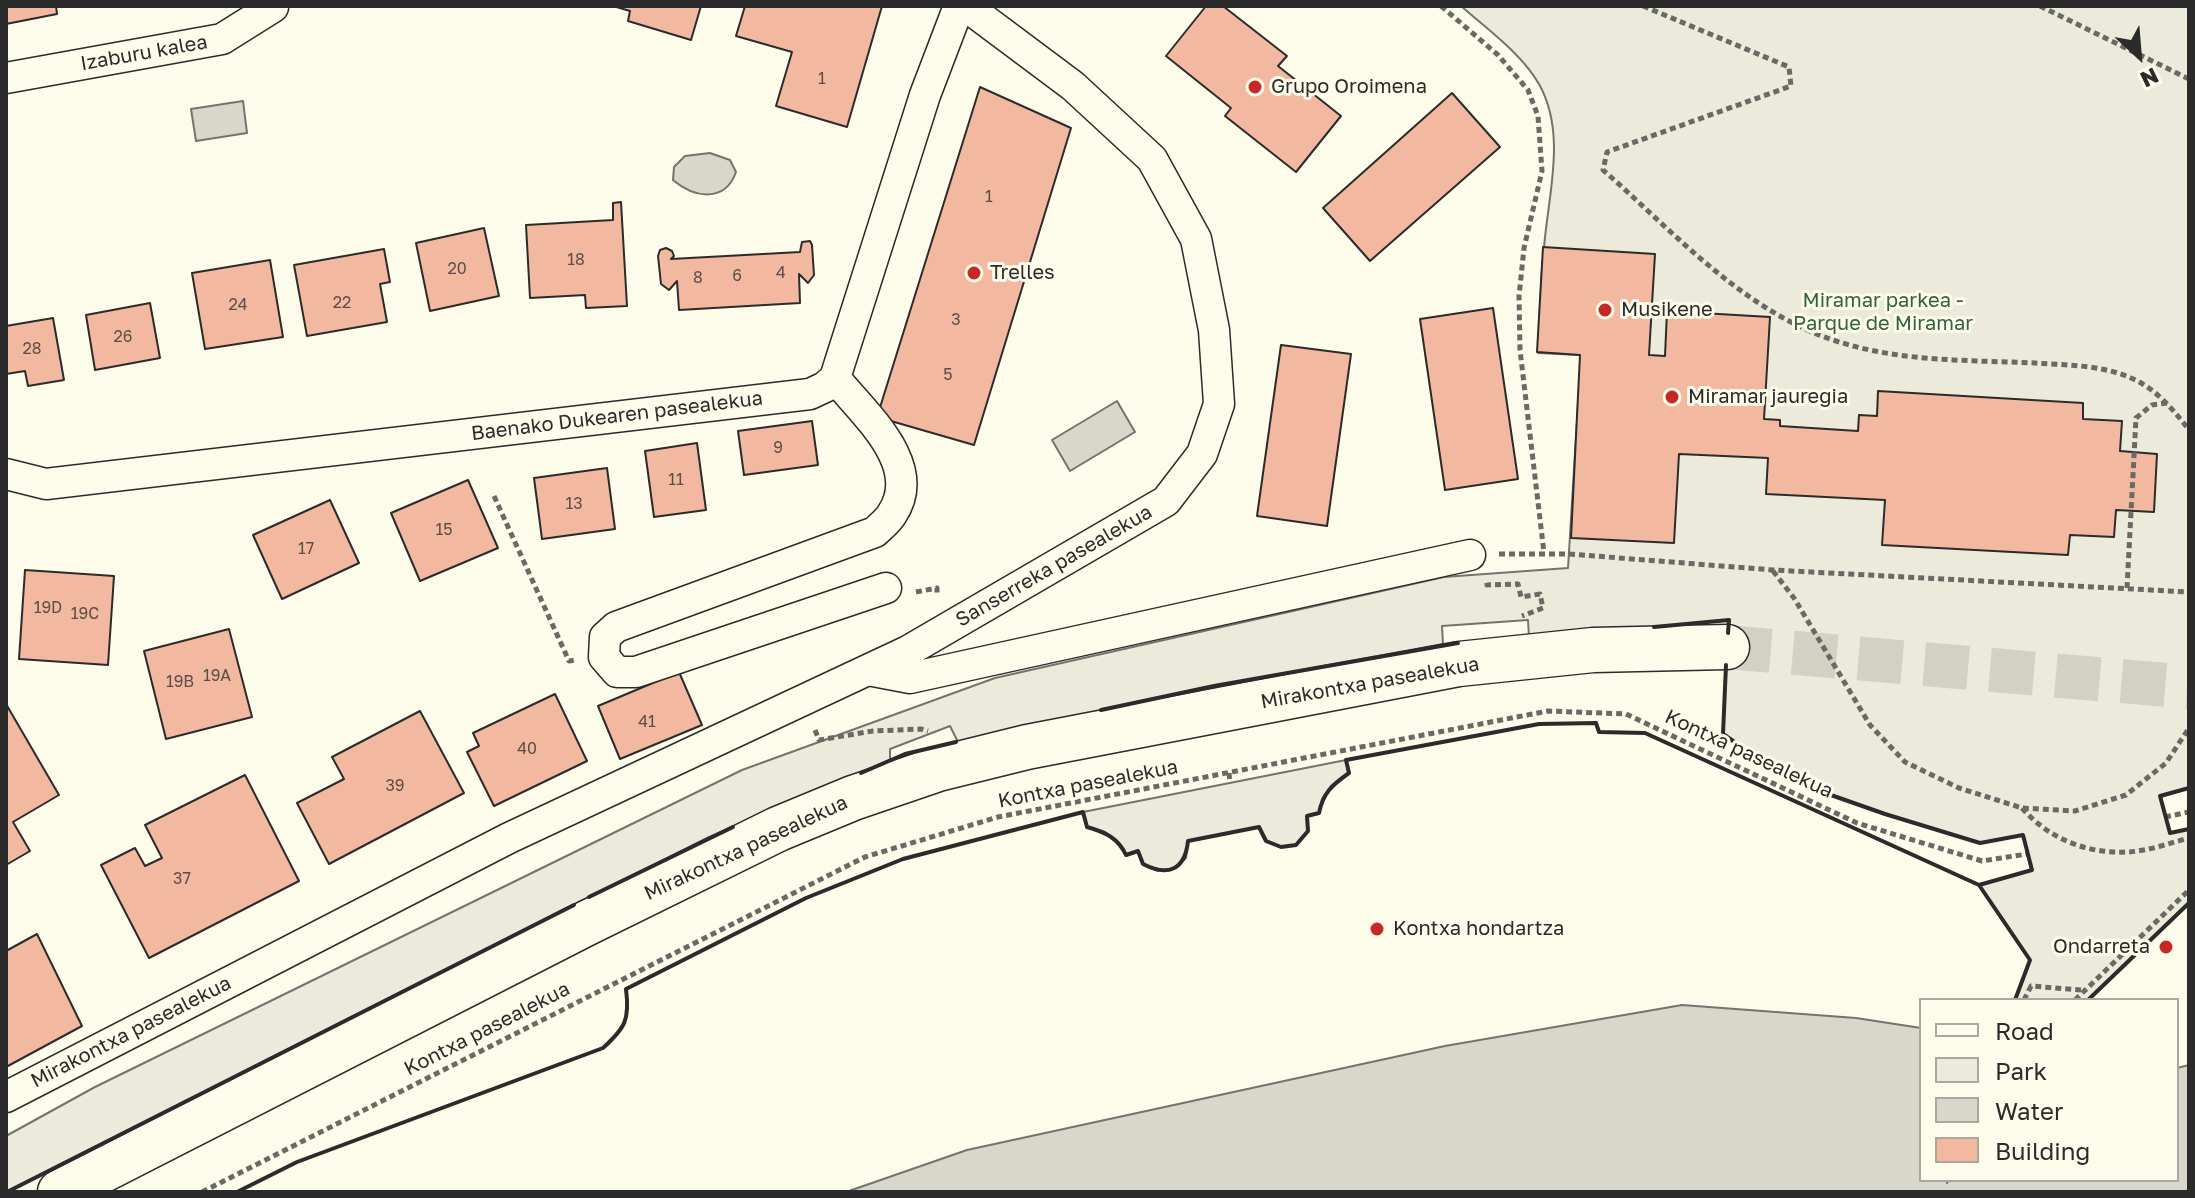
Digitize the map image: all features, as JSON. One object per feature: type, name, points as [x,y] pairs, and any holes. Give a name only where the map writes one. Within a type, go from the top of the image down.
[{"type":"main road","name":"Mirakontxa pasealekua","points":[[60,1192],[778,829],[853,798],[938,769],[1027,747],[1459,664],[1593,650],[1727,647]]},
{"type":"street","points":[[886,588],[636,672],[617,672],[604,657],[605,637],[616,627],[865,537],[875,532],[894,513],[901,467],[886,438],[835,378],[925,95],[959,6]]},
{"type":"street","name":"Sanserreka pasealekua","points":[[868,670],[908,651],[1166,501],[1202,454],[1219,404],[1214,330],[1196,239],[1152,159],[1073,86],[966,6]]},
{"type":"street","name":"Izaburu kalea","points":[[6,78],[222,39],[273,7]]},
{"type":"street","name":"Baenako Dukearen pasealekua","points":[[6,474],[46,484],[810,394],[835,378]]},
{"type":"street","points":[[868,670],[910,678],[1470,555]]},
{"type":"street","name":"Mirakontxa pasealekua","points":[[6,1097],[509,838],[868,670]]},
{"type":"path","points":[[1441,6],[1498,55],[1528,90],[1538,116],[1542,171],[1524,248],[1519,296],[1520,350],[1544,553]]},
{"type":"path","points":[[1643,6],[1789,67],[1791,86],[1607,152],[1603,170],[1746,297],[1793,323],[1835,341],[1891,355],[2081,366],[2131,378],[2168,403],[2189,430]]},
{"type":"path","points":[[2040,6],[2189,79]]},
{"type":"path","points":[[2127,588],[2136,418],[2152,405],[2168,403]]},
{"type":"path","points":[[494,496],[569,661],[604,657]]},
{"type":"path","points":[[1470,555],[1544,553],[1773,570],[2189,592]]},
{"type":"path","points":[[1773,570],[1794,598],[1870,725],[1905,762],[1959,788],[2022,808],[2075,811],[2126,795],[2166,763],[2189,728]]},
{"type":"path","points":[[1487,585],[1518,584],[1521,597],[1540,594],[1543,608],[1521,616],[1521,624]]},
{"type":"path","name":"Kontxa pasealekua","points":[[202,1192],[865,857],[998,817],[1548,711],[1626,714],[1857,823],[1982,861],[2027,854]]},
{"type":"path","points":[[815,730],[819,740],[873,731],[921,729]]},
{"type":"path","points":[[1229,773],[1230,783]]},
{"type":"path","points":[[2022,808],[2035,823],[2081,849],[2129,852],[2189,838]]},
{"type":"path","points":[[2165,817],[2189,812]]},
{"type":"path","points":[[2077,998],[2189,890]]},
{"type":"path","points":[[2025,998],[2031,986],[2082,991]]},
{"type":"green space","name":"Miramar parkea - Parque de Miramar","points":[[1461,6],[2189,6],[2189,788],[2161,797],[2170,833],[2189,829],[2189,903],[2090,998],[2016,998],[2030,960],[1979,885],[2031,870],[2023,835],[1980,843],[1885,814],[1791,781],[1723,734],[1728,620],[1529,638],[1528,620],[1442,626],[1443,644],[1214,686],[958,742],[950,726],[890,749],[890,760],[709,837],[6,1192],[6,1136],[95,1087],[742,770],[995,678],[1444,577],[1568,568],[1581,355],[1538,353],[1543,261],[1554,165],[1552,123],[1539,84],[1503,42]]},
{"type":"shaded area","points":[[1346,760],[1349,773],[1331,786],[1322,799],[1319,813],[1308,816],[1308,831],[1296,845],[1281,847],[1266,841],[1259,827],[1188,841],[1186,858],[1176,868],[1158,871],[1143,864],[1138,852],[1126,855],[1121,845],[1105,832],[1087,827],[1083,812]]},
{"type":"water","points":[[243,101],[247,133],[196,141],[191,109]]},
{"type":"water","points":[[710,153],[730,160],[736,172],[724,189],[717,193],[699,194],[673,180],[674,167],[685,156]]},
{"type":"water","points":[[1117,401],[1135,432],[1070,471],[1052,440]]},
{"type":"water","points":[[1682,1005],[1856,1018],[1919,1028],[1919,1182],[1947,1183],[2179,1182],[2179,1068],[2189,1065],[2189,1192],[846,1192],[967,1150],[1445,1046]]},
{"type":"building","points":[[6,6],[56,6],[57,14],[6,24]]},
{"type":"building","points":[[613,6],[701,6],[691,40],[628,21],[630,11]]},
{"type":"building","points":[[745,6],[882,6],[847,127],[776,106],[792,52],[736,36]]},
{"type":"building","name":"Grupo Oroimena","points":[[1206,6],[1223,6],[1287,56],[1278,66],[1341,116],[1296,172],[1225,116],[1231,108],[1166,56]]},
{"type":"building","name":"Trelles","points":[[980,87],[1071,128],[974,445],[877,417]]},
{"type":"building","name":"Grupo Oroimena","points":[[1452,93],[1500,147],[1370,261],[1323,208]]},
{"type":"building","points":[[621,202],[627,306],[586,308],[585,295],[530,298],[526,225],[613,220],[613,203]]},
{"type":"building","points":[[484,228],[499,296],[430,311],[416,243]]},
{"type":"building","points":[[810,241],[814,275],[808,283],[799,274],[800,303],[679,310],[677,281],[669,290],[661,284],[658,256],[660,250],[666,248],[672,251],[674,256],[671,259],[800,252],[802,242]]},
{"type":"building","name":"Miramar jauregia","points":[[1543,247],[1655,254],[1649,355],[1665,356],[1667,311],[1770,317],[1764,419],[1780,420],[1780,426],[1858,431],[1859,415],[1877,416],[1878,391],[2083,403],[2083,419],[2122,421],[2120,451],[2157,454],[2154,512],[2116,510],[2114,537],[2070,535],[2068,555],[1882,545],[1885,500],[1766,494],[1768,458],[1679,454],[1674,543],[1571,538],[1580,355],[1537,352]]},
{"type":"building","points":[[384,249],[390,282],[380,284],[387,322],[307,336],[294,265]]},
{"type":"building","points":[[270,260],[283,337],[205,349],[192,273]]},
{"type":"building","points":[[150,303],[160,358],[95,370],[86,315]]},
{"type":"building","points":[[1493,308],[1518,479],[1445,490],[1420,319]]},
{"type":"building","points":[[53,318],[64,380],[28,386],[25,371],[6,374],[6,326]]},
{"type":"building","points":[[1281,345],[1351,354],[1327,526],[1257,516]]},
{"type":"building","points":[[812,421],[818,465],[744,475],[738,431]]},
{"type":"building","points":[[697,443],[706,510],[654,517],[645,451]]},
{"type":"building","points":[[607,468],[615,529],[542,539],[534,478]]},
{"type":"building","points":[[468,480],[498,548],[420,581],[391,513]]},
{"type":"building","points":[[330,500],[359,563],[282,599],[253,535]]},
{"type":"building","points":[[25,570],[114,576],[108,665],[19,659]]},
{"type":"building","points":[[229,629],[252,717],[166,739],[144,651]]},
{"type":"building","points":[[679,672],[702,725],[620,759],[598,706]]},
{"type":"building","points":[[555,694],[587,761],[494,806],[467,752],[479,746],[473,733]]},
{"type":"building","points":[[6,704],[59,795],[13,822],[30,851],[6,865]]},
{"type":"building","points":[[420,711],[464,793],[329,864],[297,803],[344,779],[332,757]]},
{"type":"building","points":[[245,775],[299,881],[149,958],[101,865],[135,848],[145,866],[162,858],[145,825]]},
{"type":"building","points":[[37,934],[82,1026],[6,1067],[6,951]]},
{"type":"tunnel","points":[[1727,647],[2189,687]]},
{"type":"wall","points":[[1654,627],[1729,620],[1728,633]]},
{"type":"wall","points":[[1101,710],[1214,686],[1458,643]]},
{"type":"wall","points":[[1726,665],[1723,734],[1791,781],[1980,843],[2023,835],[2032,870],[1979,885]]},
{"type":"wall","points":[[237,1192],[297,1162],[603,1048],[624,1023],[626,989],[806,898],[903,859],[1083,812],[1087,827],[1110,836],[1126,855],[1138,851],[1143,864],[1160,870],[1179,864],[1188,841],[1259,827],[1266,841],[1281,847],[1296,845],[1308,831],[1307,816],[1319,813],[1329,790],[1349,773],[1346,760],[1539,724],[1596,723],[1599,732],[1645,733],[1979,885],[2030,960],[2016,998]]},
{"type":"wall","points":[[861,773],[905,754],[956,742]]},
{"type":"wall","points":[[2189,788],[2160,796],[2170,833],[2189,829]]},
{"type":"wall","points":[[589,897],[733,827]]},
{"type":"wall","points":[[2090,998],[2189,903]]},
{"type":"wall","points":[[7,1192],[574,905]]},
{"type":"place","name":"Grupo Oroimena","points":[[1255,87]]},
{"type":"place","name":"Trelles","points":[[974,273]]},
{"type":"place","name":"Musikene","points":[[1605,310]]},
{"type":"place","name":"Miramar jauregia","points":[[1672,397]]},
{"type":"place","name":"Kontxa hondartza","points":[[1377,929]]},
{"type":"place","name":"Ondarreta","points":[[2166,947]]}]
